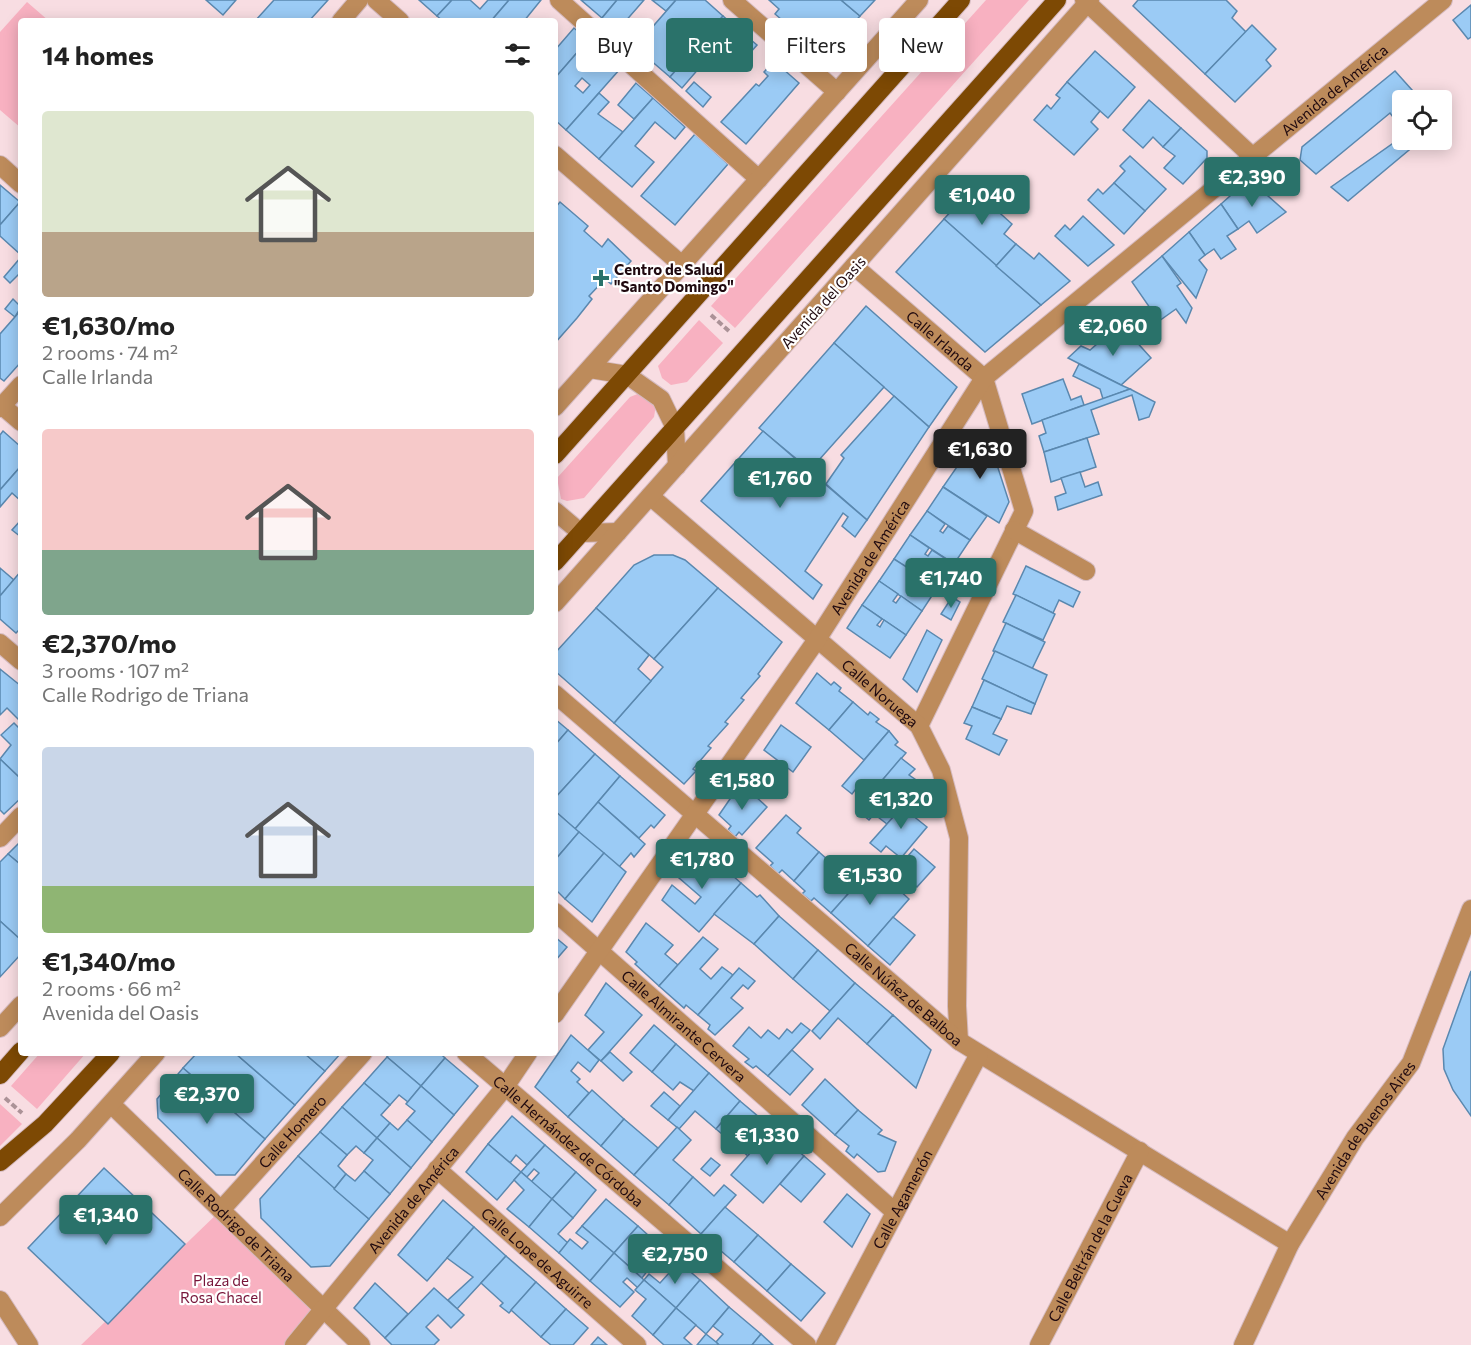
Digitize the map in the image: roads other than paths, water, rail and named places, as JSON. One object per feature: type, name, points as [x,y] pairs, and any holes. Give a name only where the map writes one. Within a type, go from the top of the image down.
[{"type":"main road","points":[[558,452],[961,0]]},
{"type":"main road","name":"Avenida del Oasis","points":[[558,559],[1057,0]]},
{"type":"main road","points":[[0,1075],[18,1055]]},
{"type":"main road","points":[[0,1162],[45,1124],[108,1056]]},
{"type":"street","points":[[344,18],[359,0]]},
{"type":"street","points":[[376,0],[397,18]]},
{"type":"street","points":[[559,0],[759,178]]},
{"type":"street","points":[[732,0],[837,92]]},
{"type":"street","points":[[558,404],[919,0]]},
{"type":"street","name":"Avenida de América","points":[[558,1010],[818,638],[984,378],[1443,0]]},
{"type":"street","points":[[1088,1],[1254,157]]},
{"type":"street","name":"Avenida del Oasis","points":[[558,600],[1088,1]]},
{"type":"street","points":[[558,158],[682,265]]},
{"type":"street","points":[[0,165],[18,181]]},
{"type":"street","name":"Calle Irlanda","points":[[854,266],[984,378],[1024,511],[918,726]]},
{"type":"street","points":[[590,369],[627,375],[661,399],[675,428],[677,466]]},
{"type":"street","points":[[18,388],[1,406],[18,420]]},
{"type":"street","name":"Calle Noruega","points":[[650,496],[918,726],[941,770],[959,838],[957,1006],[959,1041]]},
{"type":"street","points":[[558,514],[581,533],[618,532]]},
{"type":"street","points":[[1014,530],[1086,571]]},
{"type":"street","points":[[0,643],[18,658]]},
{"type":"street","name":"Calle Núñez de Balboa","points":[[558,696],[959,1041],[1290,1244]]},
{"type":"street","points":[[0,838],[18,819]]},
{"type":"street","name":"Avenida de Buenos Aires","points":[[1243,1345],[1290,1244],[1354,1138],[1410,1063],[1471,909]]},
{"type":"street","name":"Calle Almirante Cervera","points":[[558,915],[895,1212]]},
{"type":"street","points":[[0,1028],[18,1008]]},
{"type":"street","name":"Calle Agamenón","points":[[825,1345],[979,1054]]},
{"type":"street","points":[[0,1217],[78,1140],[153,1056]]},
{"type":"street","name":"Calle Homero","points":[[221,1210],[360,1056]]},
{"type":"street","name":"Calle Hernández de Córdoba","points":[[469,1056],[807,1345]]},
{"type":"street","name":"Avenida de América","points":[[294,1345],[505,1087],[526,1056]]},
{"type":"street","name":"Calle Rodrigo de Triana","points":[[111,1104],[361,1345]]},
{"type":"street","name":"Calle Beltrán de la Cueva","points":[[1039,1345],[1140,1151]]},
{"type":"street","name":"Calle Lope de Aguirre","points":[[437,1169],[637,1345]]},
{"type":"street","points":[[0,1300],[29,1345]]},
{"type":"place","name":"Centro de Salud \"Santo Domingo\"","points":[[601,278]]},
{"type":"park label","name":"Plaza de Rosa Chacel","points":[[221,1288]]}]
